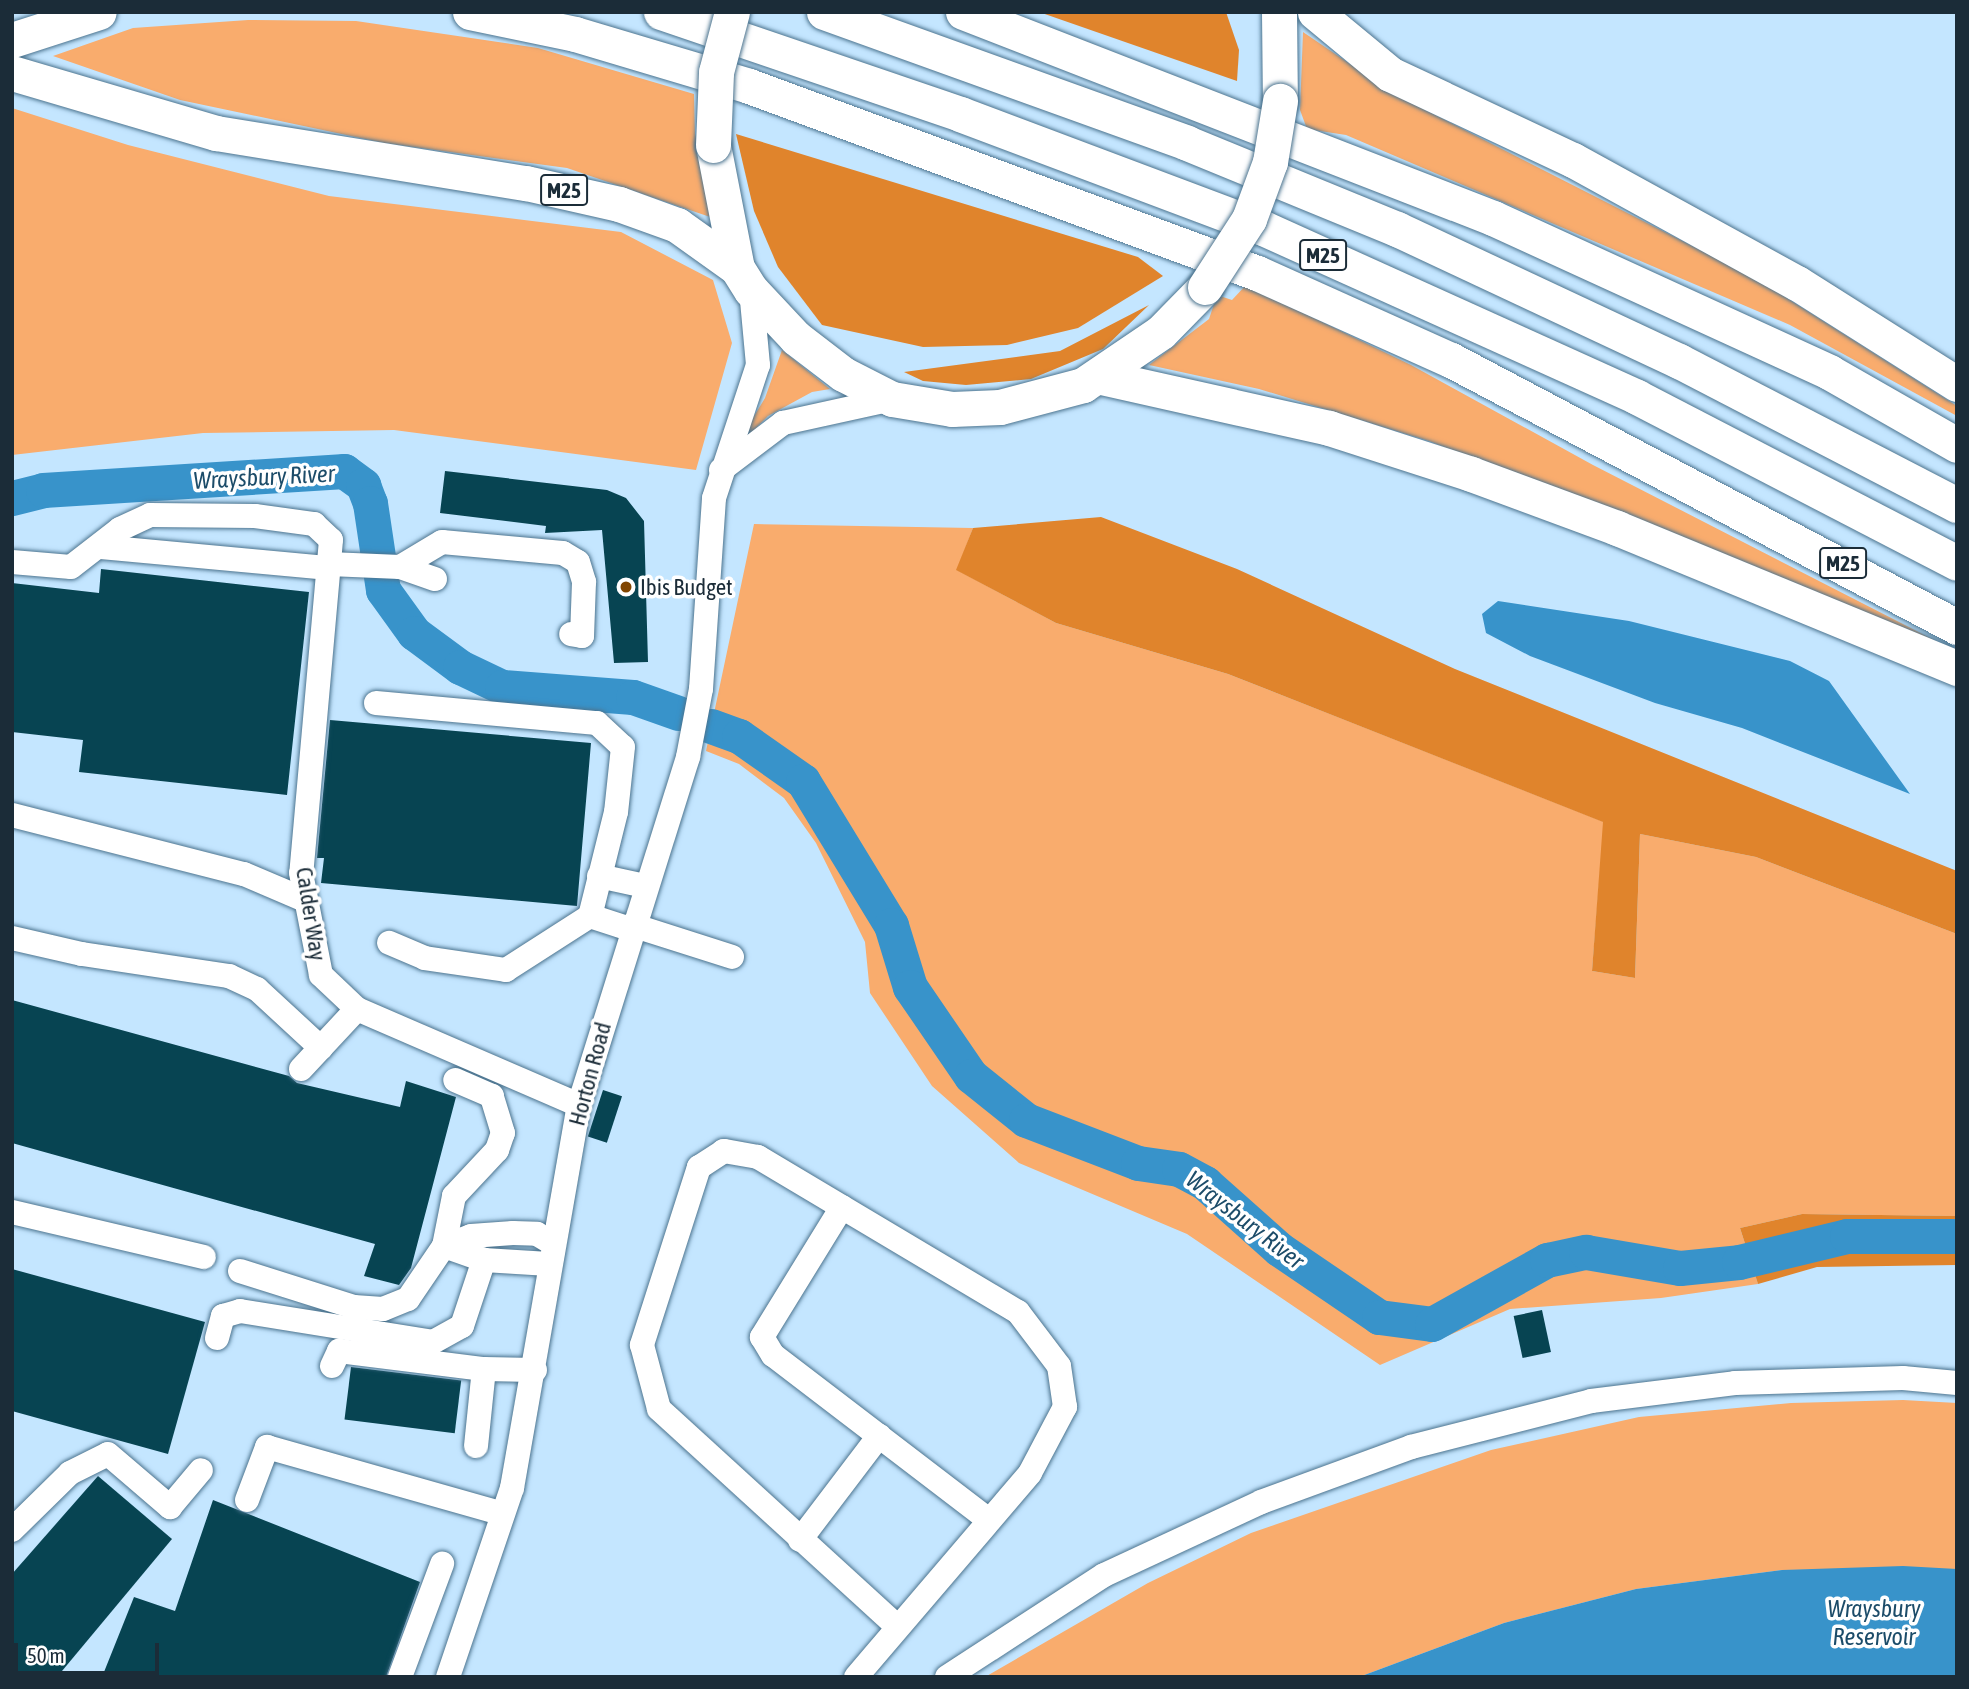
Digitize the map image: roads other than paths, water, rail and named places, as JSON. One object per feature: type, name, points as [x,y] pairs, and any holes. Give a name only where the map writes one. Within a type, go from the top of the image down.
[{"type":"highway","points":[[12,40],[99,12]]},
{"type":"highway","name":"M25","points":[[470,12],[575,34],[748,86],[1257,273],[1451,360],[1957,627]]},
{"type":"highway","name":"M25","points":[[661,12],[960,114],[1263,228],[1637,397],[1957,563]]},
{"type":"highway","points":[[732,12],[716,72],[713,145],[744,279],[796,338],[843,374],[892,399],[952,408],[1000,407],[1101,377],[1161,332],[1205,287],[1249,219],[1270,162],[1280,101],[1279,12]]},
{"type":"highway","name":"M25","points":[[824,12],[1187,143],[1397,229],[1679,360],[1957,505]]},
{"type":"highway","points":[[963,12],[1281,133],[1616,272],[1829,372],[1957,445]]},
{"type":"highway","points":[[1315,12],[1390,74],[1573,160],[1797,283],[1957,384]]},
{"type":"highway","name":"M25","points":[[12,73],[91,100],[216,133],[607,201],[677,225],[744,279]]},
{"type":"highway","name":"M25","points":[[1101,377],[1329,428],[1471,474],[1617,527],[1957,668]]},
{"type":"street","name":"Horton Road","points":[[448,1677],[503,1514],[535,1370],[559,1200],[579,1105],[631,927],[688,757],[701,689],[714,498],[721,470],[758,365],[744,279]]},
{"type":"street","points":[[721,470],[783,423],[892,399]]},
{"type":"street","name":"Calder Way","points":[[101,547],[150,515],[255,516],[314,524],[331,540],[305,789],[305,900],[321,975],[358,1009],[579,1105]]},
{"type":"street","points":[[400,568],[442,542],[564,554],[578,562],[584,582],[582,636],[571,634]]},
{"type":"street","points":[[12,562],[71,567],[101,547],[329,566],[400,568],[435,579]]},
{"type":"street","points":[[376,702],[597,723],[623,747],[616,812],[590,916],[506,970],[425,958],[389,943]]},
{"type":"street","points":[[12,815],[244,874],[305,900]]},
{"type":"street","points":[[599,876],[645,886]]},
{"type":"street","points":[[590,916],[732,957]]},
{"type":"street","points":[[12,938],[82,954],[229,976],[257,989],[321,1048]]},
{"type":"street","points":[[301,1069],[358,1009]]},
{"type":"street","points":[[240,1271],[343,1305],[383,1309],[419,1288],[444,1246],[454,1196],[497,1150],[503,1133],[492,1096],[455,1080]]},
{"type":"street","points":[[856,1677],[1030,1473],[1065,1407],[1059,1366],[1018,1312],[758,1157],[724,1151],[699,1167],[642,1345],[659,1409],[898,1627]]},
{"type":"street","points":[[513,1233],[559,1200]]},
{"type":"street","points":[[842,1207],[762,1337],[773,1355],[989,1520]]},
{"type":"street","points":[[12,1212],[204,1257]]},
{"type":"street","points":[[444,1246],[471,1236],[537,1234],[551,1253]]},
{"type":"street","points":[[444,1246],[484,1260],[551,1253]]},
{"type":"street","points":[[217,1338],[223,1316],[240,1311],[433,1342],[462,1326],[484,1260]]},
{"type":"street","points":[[332,1366],[339,1350],[484,1369],[535,1370]]},
{"type":"street","points":[[475,1446],[484,1369]]},
{"type":"street","points":[[947,1677],[1104,1575],[1261,1502],[1411,1447],[1591,1401],[1735,1383],[1903,1378],[1957,1383]]},
{"type":"street","points":[[800,1540],[879,1436]]},
{"type":"street","points":[[247,1500],[267,1447],[503,1514]]},
{"type":"street","points":[[12,1530],[70,1473],[108,1454],[170,1507],[201,1470]]},
{"type":"street","points":[[400,1677],[442,1564]]},
{"type":"water","points":[[1498,601],[1629,621],[1790,661],[1829,681],[1910,794],[1742,728],[1655,703],[1530,656],[1486,633],[1482,614]]},
{"type":"water","name":"Wraysbury Reservoir","points":[[1903,1566],[1957,1569],[1957,1677],[1359,1677],[1504,1623],[1636,1589],[1782,1570]]},
{"type":"waterway","name":"Wraysbury River","points":[[12,498],[43,490],[344,471],[363,485],[370,503],[383,590],[414,633],[460,667],[502,687],[633,697],[678,713]]},
{"type":"waterway","name":"Wraysbury River","points":[[711,726],[739,736],[803,781],[891,925],[910,987],[971,1076],[1026,1120],[1138,1163],[1179,1169],[1205,1183],[1279,1249],[1379,1317],[1432,1324],[1547,1260],[1586,1252],[1680,1268],[1739,1262],[1847,1236],[1957,1236]]},
{"type":"place","name":"Ibis Budget","points":[[626,587]]}]
